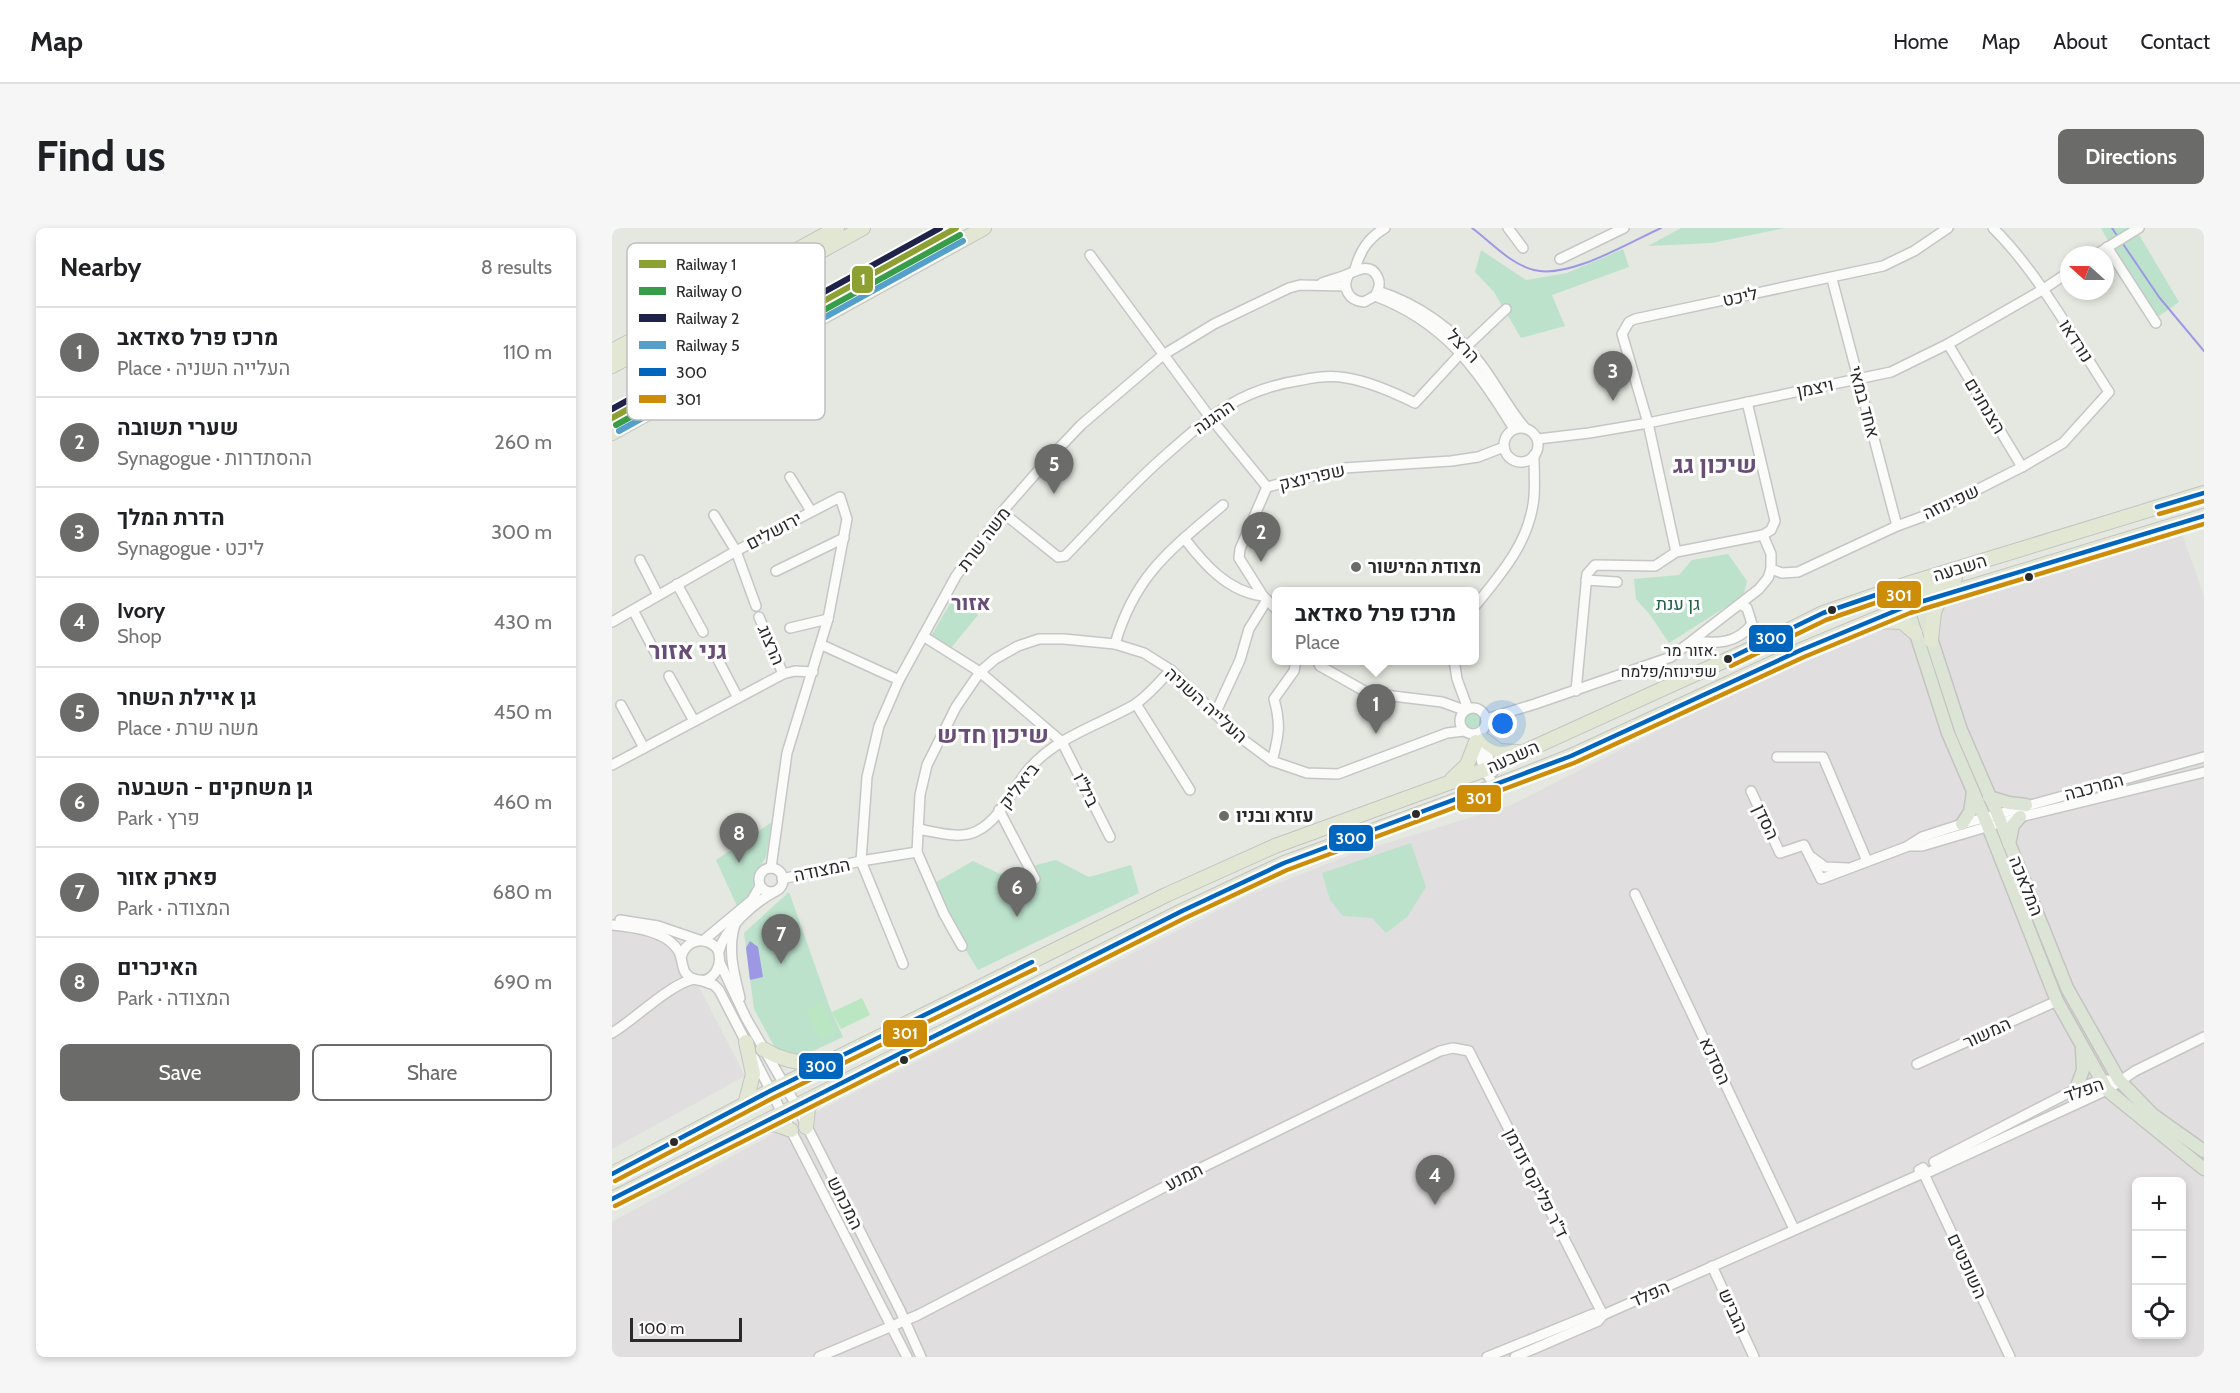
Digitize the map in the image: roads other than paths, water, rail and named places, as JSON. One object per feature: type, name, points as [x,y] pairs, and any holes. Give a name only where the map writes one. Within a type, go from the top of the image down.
[{"type":"highway","points":[[810,243],[837,228]]},
{"type":"highway","points":[[825,248],[862,228]]},
{"type":"highway","points":[[825,316],[984,228]]},
{"type":"highway","points":[[612,351],[627,343]]},
{"type":"highway","points":[[612,366],[627,358]]},
{"type":"highway","points":[[612,433],[636,420]]},
{"type":"highway","points":[[1912,596],[1979,570],[2031,546],[2204,493]]},
{"type":"highway","name":"השבעה","points":[[612,1174],[770,1091],[839,1059],[1167,895],[1275,846],[1488,768],[1757,646],[1823,613],[1912,596],[1941,596],[2204,516]]},
{"type":"highway","name":"השבעה","points":[[612,1199],[1171,916],[1284,863],[1571,756],[1868,621],[1912,596]]},
{"type":"highway","points":[[1931,640],[1934,612],[1941,596]]},
{"type":"highway","points":[[1868,621],[1902,622],[1915,633]]},
{"type":"highway","points":[[1440,787],[1463,770],[1471,759],[1476,736],[1493,748],[1506,753],[1522,751],[1543,744]]},
{"type":"highway","points":[[745,1105],[753,1074],[746,1042]]},
{"type":"highway","points":[[763,1049],[773,1055],[802,1064],[839,1059]]},
{"type":"highway","points":[[806,1127],[808,1108],[818,1094]]},
{"type":"highway","points":[[754,1127],[774,1124],[791,1130]]},
{"type":"main road","name":"המלאכה","points":[[1912,596],[1915,633],[1945,724],[1986,821],[2056,1001],[2104,1085],[2204,1169]]},
{"type":"main road","name":"המלאכה","points":[[1912,596],[1931,640],[1961,730],[2067,988],[2119,1080],[2153,1115],[2204,1151]]},
{"type":"main road","points":[[1962,824],[1970,812],[1973,791]]},
{"type":"main road","points":[[1989,797],[2026,805]]},
{"type":"main road","points":[[2009,845],[2013,825],[2020,817]]},
{"type":"main road","points":[[2076,1089],[2083,1070],[2082,1045]]},
{"type":"street","points":[[1356,270],[1374,272],[1378,278],[1377,294],[1364,302],[1358,302],[1348,295],[1345,286],[1356,270],[1364,247],[1385,228]]},
{"type":"street","points":[[1509,228],[1523,248]]},
{"type":"street","points":[[1560,259],[1624,228]]},
{"type":"street","name":"ליכט","points":[[1676,552],[1648,423],[1622,334],[1629,322],[1883,266],[1914,251],[1948,228]]},
{"type":"street","name":"נורדאו","points":[[1993,228],[2007,241],[2042,290],[2109,392]]},
{"type":"street","points":[[2139,228],[2110,245],[2156,323]]},
{"type":"street","name":"שפרינצק","points":[[1090,255],[1209,416],[1267,487],[1344,468],[1478,458],[1504,447]]},
{"type":"street","name":"משה שרת","points":[[1314,285],[1356,270]]},
{"type":"street","name":"ויצמן","points":[[1538,439],[1648,423],[1891,372],[1948,344],[2060,278]]},
{"type":"street","name":"אחד במאי","points":[[1832,279],[1897,526]]},
{"type":"street","name":"משה שרת","points":[[903,963],[861,861],[867,777],[879,726],[899,680],[956,576],[1002,512],[1044,464],[1081,425],[1163,355],[1259,300],[1289,288],[1314,285],[1345,286]]},
{"type":"street","name":"הרצל","points":[[1377,294],[1436,329],[1480,363],[1515,417],[1525,428]]},
{"type":"street","name":"ההגנה","points":[[1002,512],[1058,557],[1065,556],[1136,481],[1209,416],[1239,399],[1290,381],[1320,377],[1345,377],[1364,381],[1415,403],[1506,309]]},
{"type":"street","name":"הצנחנים","points":[[1948,344],[2022,467]]},
{"type":"street","name":"הרצל","points":[[1464,350],[1514,429]]},
{"type":"street","name":"שפינוזה","points":[[1771,569],[1782,573],[1798,572],[1897,526],[1928,515],[2022,467],[2063,443],[2109,392]]},
{"type":"street","points":[[1576,691],[1586,580],[1587,574],[1595,565],[1655,566],[1676,552],[1763,535],[1771,530],[1775,521],[1747,402]]},
{"type":"street","points":[[1479,601],[1519,548],[1530,522],[1534,498],[1534,455],[1538,439],[1525,428],[1514,429],[1506,436],[1504,447],[1506,453],[1514,460],[1525,461],[1534,455]]},
{"type":"street","points":[[1525,461],[1534,498]]},
{"type":"street","name":"ירושלים","points":[[790,477],[811,511]]},
{"type":"street","points":[[1267,487],[1240,549],[1239,558],[1272,605]]},
{"type":"street","name":"ירושלים","points":[[612,622],[736,551],[840,497],[847,519],[844,538]]},
{"type":"street","points":[[1115,645],[1122,620],[1145,578],[1184,538],[1223,505]]},
{"type":"street","name":"ירושלים","points":[[714,515],[736,551],[756,606]]},
{"type":"street","points":[[1486,719],[1576,691],[1671,657],[1759,589],[1768,578],[1772,554],[1763,535]]},
{"type":"street","points":[[776,571],[844,538]]},
{"type":"street","points":[[771,868],[786,753],[822,645],[844,538]]},
{"type":"street","points":[[1184,538],[1215,573],[1249,595],[1265,598]]},
{"type":"street","points":[[640,560],[658,596]]},
{"type":"street","points":[[1586,580],[1617,582]]},
{"type":"street","points":[[677,584],[704,632]]},
{"type":"street","points":[[1215,714],[1265,598]]},
{"type":"street","points":[[1693,641],[1715,644],[1744,634],[1752,624],[1747,608],[1740,604]]},
{"type":"street","points":[[633,610],[657,656]]},
{"type":"street","name":"הרצוג","points":[[759,617],[783,674]]},
{"type":"street","points":[[790,628],[828,619]]},
{"type":"street","points":[[923,636],[980,672],[1062,742]]},
{"type":"street","name":"העלייה השניה","points":[[917,852],[920,795],[927,765],[956,707],[980,672],[995,659],[1018,646],[1039,639],[1091,640],[1144,653],[1171,670],[1237,735],[1272,761],[1308,773],[1338,774],[1447,733],[1455,727],[1464,713]]},
{"type":"street","points":[[822,645],[899,680]]},
{"type":"street","points":[[714,652],[738,698]]},
{"type":"street","points":[[1272,761],[1279,735],[1279,718],[1274,699],[1294,671],[1295,665]]},
{"type":"street","points":[[1320,665],[1368,693],[1442,702],[1464,713],[1479,709],[1486,719],[1485,725],[1476,736]]},
{"type":"street","points":[[1455,665],[1464,713],[1476,736],[1495,786]]},
{"type":"street","name":"ביאליק","points":[[918,829],[962,836],[976,832],[989,822],[1030,768],[1047,752],[1136,704],[1171,670]]},
{"type":"street","name":"הרצוג","points":[[612,765],[783,674],[795,671],[813,672]]},
{"type":"street","points":[[669,676],[694,721]]},
{"type":"street","points":[[1136,704],[1190,790]]},
{"type":"street","points":[[621,705],[644,748]]},
{"type":"street","name":"העלייה השניה","points":[[1447,733],[1476,736]]},
{"type":"street","name":"ביל\"ו","points":[[1062,742],[1110,837]]},
{"type":"street","points":[[1777,758],[1824,757],[1867,861]]},
{"type":"street","name":"המרכבה","points":[[1999,818],[2026,805],[2204,757]]},
{"type":"street","name":"המרכבה","points":[[1986,821],[2020,817],[2204,772]]},
{"type":"street","name":"הסדן","points":[[1751,791],[1780,853],[1804,845],[1821,879],[1906,847],[1922,837],[1962,824],[1986,821]]},
{"type":"street","points":[[999,810],[1035,879]]},
{"type":"street","name":"הסדן","points":[[1906,847],[1922,846],[1986,821]]},
{"type":"street","points":[[917,852],[944,914],[962,946]]},
{"type":"street","name":"המצודה","points":[[782,879],[861,861],[917,852]]},
{"type":"street","points":[[760,886],[766,891],[774,892],[781,886],[782,879],[778,871],[771,868]]},
{"type":"street","points":[[658,1000],[679,976],[686,946],[701,940],[752,900],[760,886],[760,874],[771,868]]},
{"type":"street","name":"המצודה","points":[[718,951],[725,934],[774,892]]},
{"type":"street","name":"הסדנא","points":[[1635,894],[1794,1229]]},
{"type":"street","points":[[612,919],[658,926],[712,944],[718,951],[720,963],[746,1018]]},
{"type":"street","points":[[735,924],[731,936],[730,952],[746,1018]]},
{"type":"street","points":[[612,925],[647,931],[660,937],[677,949],[684,972],[697,980]]},
{"type":"street","points":[[613,1029],[680,983],[714,975],[720,963]]},
{"type":"street","name":"המכתש","points":[[697,980],[714,985],[719,990],[890,1328],[907,1357]]},
{"type":"street","name":"המשור","points":[[1917,1064],[2056,1001]]},
{"type":"street","name":"המכתש","points":[[746,1018],[796,1105],[900,1310],[921,1357]]},
{"type":"street","points":[[2119,1080],[2204,1037]]},
{"type":"street","name":"תמנע","points":[[904,1322],[1195,1171],[1440,1051],[1453,1048],[1469,1051]]},
{"type":"street","name":"ד''ר פליקס זנדמן","points":[[1469,1051],[1603,1315]]},
{"type":"street","name":"הפלד","points":[[1518,1356],[2119,1080]]},
{"type":"street","name":"הפלד","points":[[1923,1171],[1959,1148],[2076,1089],[2104,1085]]},
{"type":"street","name":"השופטים","points":[[1923,1171],[2010,1357]]},
{"type":"street","name":"הגביש","points":[[1712,1266],[1754,1357]]},
{"type":"street","name":"הפלד","points":[[1487,1357],[1593,1314],[1603,1315]]},
{"type":"street","points":[[819,1357],[904,1322]]},
{"type":"waterway","points":[[1472,228],[1517,263],[1534,270],[1548,271],[1581,265],[1661,228]]},
{"type":"waterway","points":[[2112,228],[2118,237]]},
{"type":"waterway","points":[[2121,241],[2159,297],[2204,351]]},
{"type":"rail line","name":"2","points":[[825,291],[940,228]]},
{"type":"rail line","name":"1","points":[[825,300],[956,228]]},
{"type":"rail line","name":"0","points":[[825,310],[960,235]]},
{"type":"rail line","name":"5","points":[[825,317],[963,241]]},
{"type":"rail line","name":"2","points":[[612,409],[627,401]]},
{"type":"rail line","name":"1","points":[[612,418],[627,410]]},
{"type":"rail line","name":"0","points":[[616,425],[627,419]]},
{"type":"rail line","name":"5","points":[[619,431],[639,420]]},
{"type":"place","name":"הדרת המלך","points":[[1613,401]]},
{"type":"place","name":"גן איילת השחר","points":[[1054,494]]},
{"type":"place","name":"שערי תשובה","points":[[1261,562]]},
{"type":"place","name":"מצודת המישור","points":[[1356,567]]},
{"type":"place","name":"אזור מר. שפינוזה/פלמח","points":[[1728,659]]},
{"type":"place","name":"מרכז פרל סאדאב","points":[[1376,734]]},
{"type":"place","name":"עזרא ובניו","points":[[1224,816]]},
{"type":"place","name":"האיכרים","points":[[739,863]]},
{"type":"place","name":"גן משחקים - השבעה","points":[[1017,917]]},
{"type":"place","name":"פארק אזור","points":[[781,964]]},
{"type":"place","name":"Ivory","points":[[1435,1205]]},
{"type":"district","name":"שיכון גג","points":[[1715,465]]},
{"type":"district","name":"אזור","points":[[971,603]]},
{"type":"district","name":"גני אזור","points":[[688,651]]},
{"type":"district","name":"שיכון חדש","points":[[993,735]]},
{"type":"park label","name":"גן ענת","points":[[1678,604]]}]
